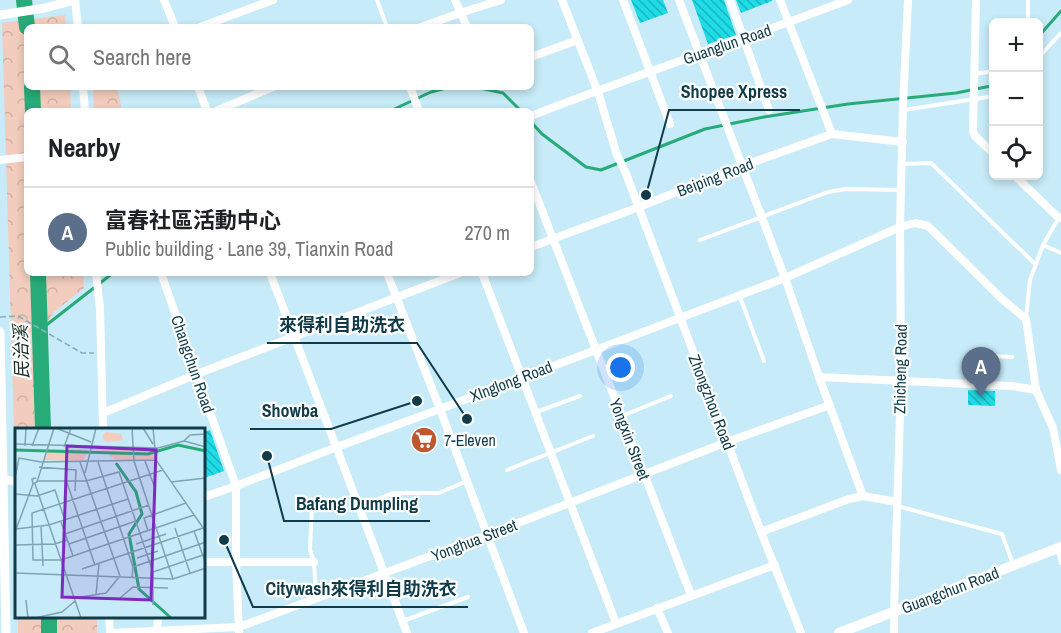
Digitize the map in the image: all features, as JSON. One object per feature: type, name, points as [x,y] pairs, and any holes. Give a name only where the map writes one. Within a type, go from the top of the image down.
[{"type":"main road","name":"Guangchun Road","points":[[839,633],[1059,547]]},
{"type":"street","points":[[0,15],[45,8],[75,0],[78,24]]},
{"type":"street","points":[[164,0],[174,24]]},
{"type":"street","points":[[242,0],[246,10]]},
{"type":"street","points":[[208,24],[273,0]]},
{"type":"street","points":[[455,0],[466,24]]},
{"type":"street","points":[[429,24],[501,0]]},
{"type":"street","points":[[562,0],[598,92]]},
{"type":"street","points":[[623,0],[670,124]]},
{"type":"street","points":[[679,0],[785,278],[863,496]]},
{"type":"street","points":[[730,0],[769,110]]},
{"type":"street","points":[[780,0],[832,134]]},
{"type":"street","name":"Guanglun Road","points":[[535,115],[848,0]]},
{"type":"street","name":"Zhicheng Road","points":[[894,633],[901,380],[900,227],[908,0]]},
{"type":"street","points":[[976,0],[973,131],[989,150]]},
{"type":"street","points":[[534,56],[578,40]]},
{"type":"street","points":[[83,90],[85,108]]},
{"type":"street","points":[[199,90],[206,108]]},
{"type":"street","points":[[223,108],[266,90]]},
{"type":"street","points":[[411,90],[418,108]]},
{"type":"street","name":"Zhongzhou Road","points":[[598,92],[617,155],[639,207],[801,633]]},
{"type":"street","name":"Beiping Road","points":[[534,246],[832,134],[903,142]]},
{"type":"street","points":[[0,160],[23,157]]},
{"type":"street","points":[[1020,180],[1060,216]]},
{"type":"street","name":"Yongxin Street","points":[[534,190],[691,596]]},
{"type":"street","points":[[900,227],[915,223],[928,226],[1002,299],[1026,319],[1036,390],[1057,427],[1061,470]]},
{"type":"street","name":"XInglong Road","points":[[206,496],[785,278],[900,227]]},
{"type":"street","points":[[96,276],[100,309],[103,428]]},
{"type":"street","name":"Changchun Road","points":[[162,276],[236,486],[239,630]]},
{"type":"street","points":[[271,276],[407,633]]},
{"type":"street","points":[[388,276],[467,481],[521,632]]},
{"type":"street","points":[[103,413],[197,374],[452,276]]},
{"type":"street","points":[[483,276],[616,623]]},
{"type":"street","points":[[0,332],[6,633]]},
{"type":"street","points":[[819,377],[967,383],[1036,390]]},
{"type":"street","name":"Yonghua Street","points":[[109,618],[110,633],[239,630],[316,598],[830,405]]},
{"type":"street","points":[[761,532],[849,499],[863,496],[897,504]]},
{"type":"street","points":[[206,562],[314,562]]},
{"type":"street","points":[[592,633],[775,565]]},
{"type":"street","points":[[657,608],[668,633]]},
{"type":"lane","points":[[377,0],[386,24]]},
{"type":"lane","points":[[1028,0],[1028,18]]},
{"type":"lane","points":[[1043,53],[1061,33]]},
{"type":"lane","points":[[975,78],[990,72]]},
{"type":"lane","points":[[903,107],[989,96]]},
{"type":"lane","points":[[902,164],[932,163],[1035,264]]},
{"type":"lane","points":[[700,240],[828,192],[846,189],[901,190]]},
{"type":"lane","points":[[1026,319],[1030,280],[1035,264],[1043,244],[1060,216]]},
{"type":"lane","points":[[1043,244],[1061,253]]},
{"type":"lane","points":[[739,295],[764,361]]},
{"type":"lane","points":[[967,383],[968,355],[1012,357]]},
{"type":"lane","points":[[536,412],[580,396]]},
{"type":"lane","points":[[621,416],[671,396]]},
{"type":"lane","points":[[507,470],[594,436]]},
{"type":"lane","points":[[360,507],[393,493],[439,493],[467,481]]},
{"type":"lane","points":[[897,504],[1002,534],[1014,565]]},
{"type":"lane","points":[[312,505],[310,550],[314,562],[316,598]]},
{"type":"lane","points":[[1059,547],[1061,563]]},
{"type":"lane","points":[[403,621],[468,597]]},
{"type":"path","points":[[0,317],[18,316],[82,353],[101,352]]},
{"type":"green space","points":[[65,15],[66,24],[24,24],[24,90],[70,90],[71,108],[24,108],[24,276],[83,276],[84,288],[53,313],[33,348],[35,428],[15,428],[15,462],[2,23]]},
{"type":"green space","points":[[93,90],[118,90],[121,108],[94,108]]},
{"type":"green space","points":[[18,618],[97,618],[97,633],[18,633]]},
{"type":"building","points":[[631,0],[663,0],[668,13],[640,23]]},
{"type":"building","points":[[692,0],[724,0],[736,35],[708,44]]},
{"type":"building","points":[[736,0],[772,0],[772,1],[741,13]]},
{"type":"building","points":[[968,390],[995,391],[995,406],[968,405]]},
{"type":"building","points":[[210,430],[224,471],[206,477],[206,431]]},
{"type":"waterway","name":"民治溪","points":[[24,0],[27,24]]},
{"type":"waterway","points":[[1043,31],[1061,11]]},
{"type":"waterway","points":[[534,125],[586,167],[601,170],[705,129],[848,104],[956,93],[989,86]]},
{"type":"waterway","name":"民治溪","points":[[32,90],[33,108]]},
{"type":"waterway","points":[[396,108],[439,90]]},
{"type":"waterway","points":[[489,90],[503,93],[518,108]]},
{"type":"waterway","name":"民治溪","points":[[38,276],[43,428]]},
{"type":"waterway","points":[[40,330],[109,276]]},
{"type":"waterway","name":"民治溪","points":[[49,618],[49,633]]},
{"type":"place","name":"Shopee Xpress","points":[[646,195]]},
{"type":"place","name":"富春社區活動中心","points":[[981,397]]},
{"type":"place","name":"Showba","points":[[417,401]]},
{"type":"place","name":"來得利自助洗衣","points":[[467,419]]},
{"type":"place","name":"7-Eleven","points":[[424,440]]},
{"type":"place","name":"Bafang Dumpling","points":[[267,456]]},
{"type":"place","name":"Citywash來得利自助洗衣","points":[[224,540]]}]
